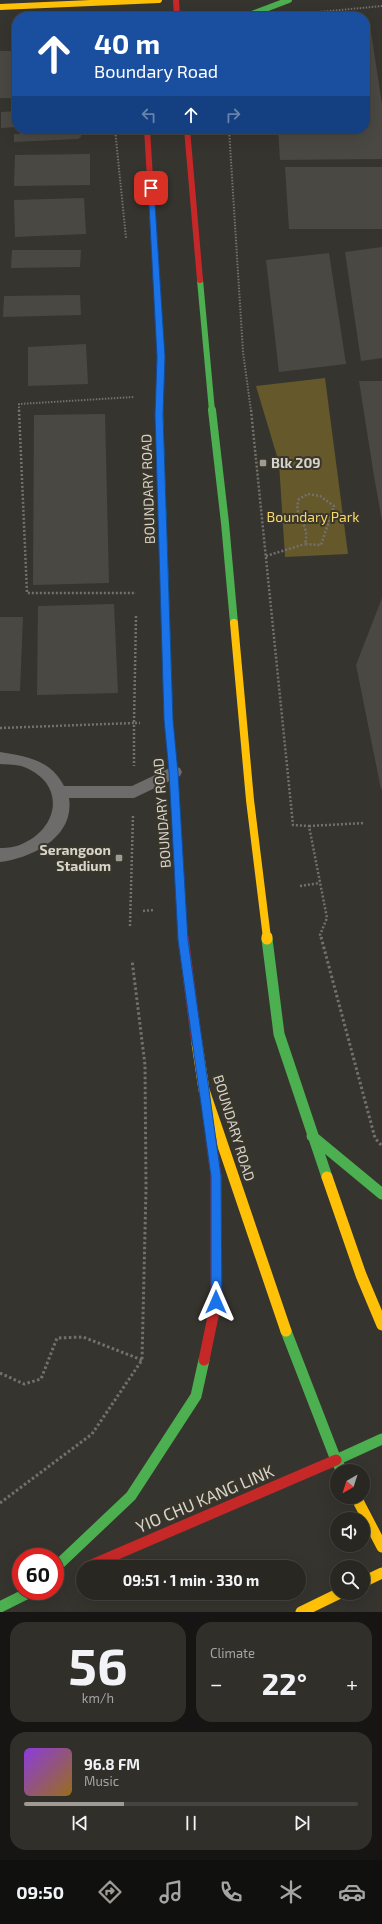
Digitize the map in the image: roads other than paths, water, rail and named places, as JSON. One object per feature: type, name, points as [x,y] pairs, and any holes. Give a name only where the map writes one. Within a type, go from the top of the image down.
[{"type":"main road","points":[[0,7],[138,4],[159,0]]},
{"type":"main road","points":[[176,0],[177,12]]},
{"type":"main road","points":[[257,12],[289,0]]},
{"type":"main road","points":[[0,7],[29,12]]},
{"type":"main road","name":"BOUNDARY ROAD","points":[[148,134],[161,357],[159,415],[169,720],[174,772],[183,940],[204,1090],[277,1307],[338,1464]]},
{"type":"main road","points":[[187,134],[215,449],[225,523],[250,800],[279,1034],[312,1136],[370,1300],[382,1325]]},
{"type":"main road","points":[[64,1559],[131,1496],[196,1396],[216,1302],[216,1176],[204,1090]]},
{"type":"main road","points":[[312,1136],[382,1194]]},
{"type":"main road","name":"YIO CHU KANG LINK","points":[[103,1560],[382,1439]]},
{"type":"main road","points":[[360,1504],[382,1546]]},
{"type":"main road","points":[[370,1579],[382,1573]]},
{"type":"main road","points":[[301,1612],[330,1598]]},
{"type":"main road","points":[[0,1607],[13,1600]]},
{"type":"lane","points":[[0,758],[20,760],[38,767],[52,778],[60,792],[62,807],[58,822],[48,836],[32,846],[14,853],[0,855]]},
{"type":"lane","points":[[60,792],[134,792],[174,772]]},
{"type":"place","name":"Blk 209","points":[[263,463]]},
{"type":"place","name":"Serangoon Stadium","points":[[119,858]]},
{"type":"park label","name":"Boundary Park","points":[[313,517]]}]
